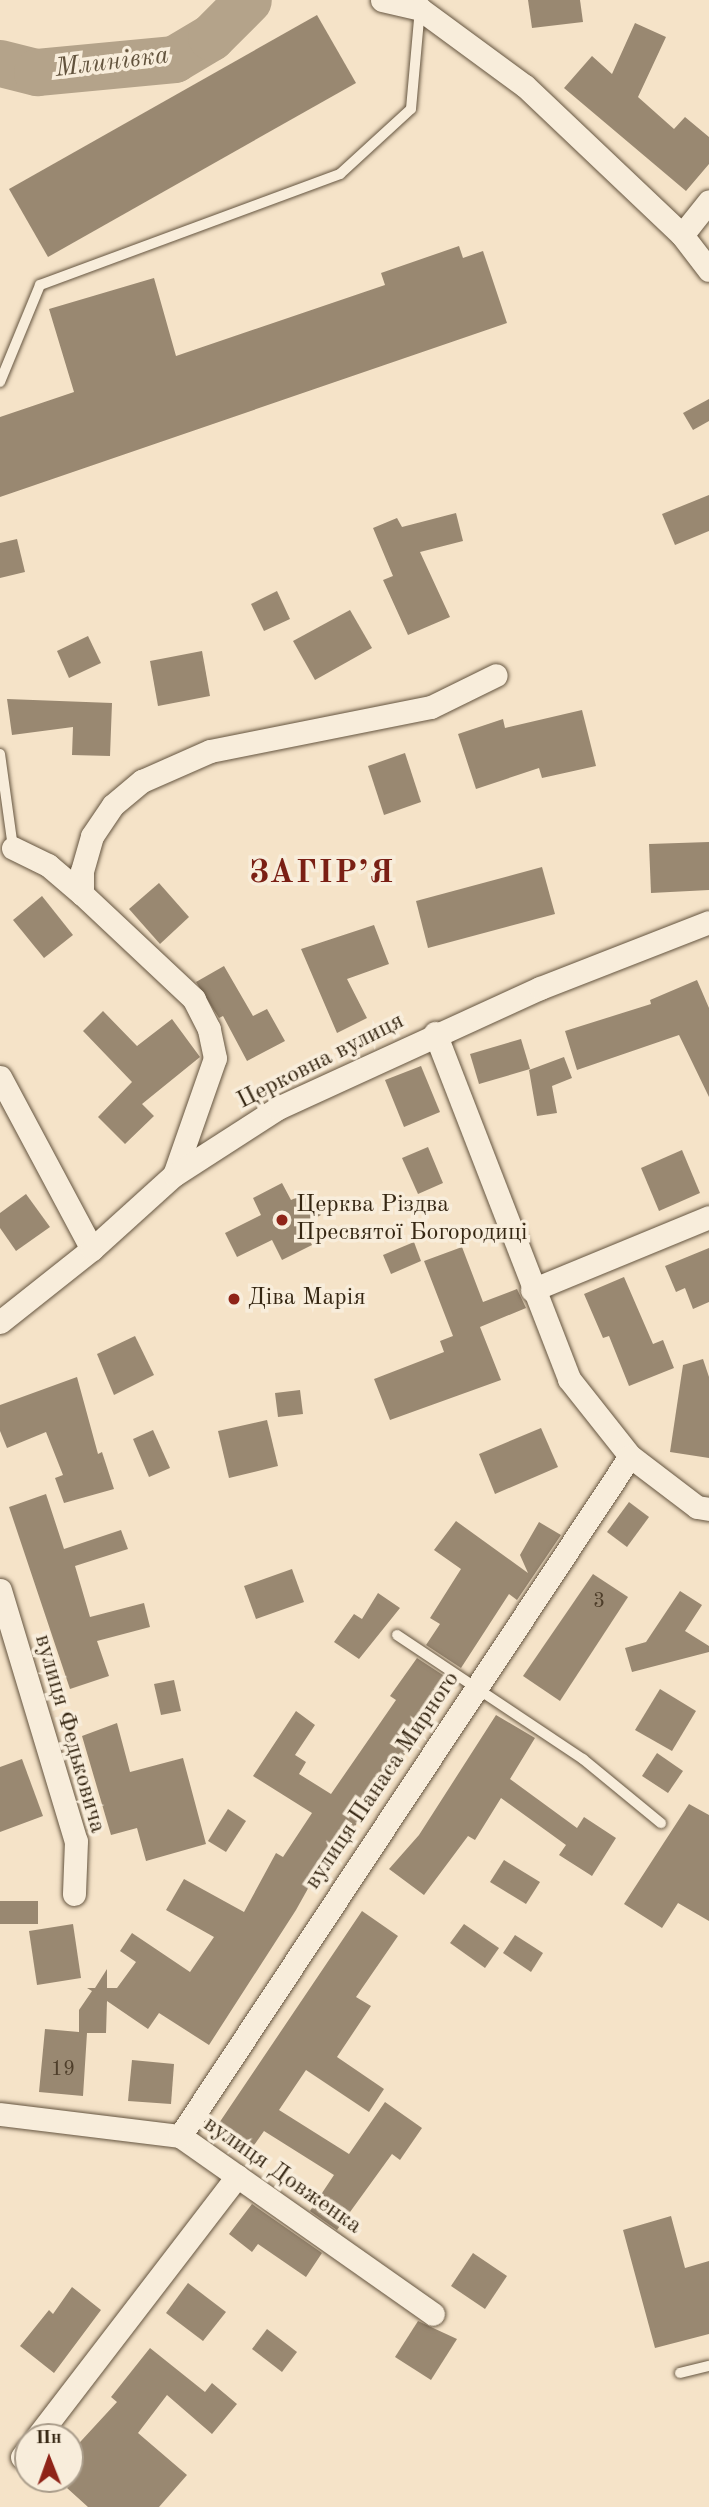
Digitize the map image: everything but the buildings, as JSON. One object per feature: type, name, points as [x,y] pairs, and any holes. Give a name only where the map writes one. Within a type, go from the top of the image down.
[{"type":"street","points":[[382,0],[421,5],[525,86],[682,235],[709,270]]},
{"type":"street","points":[[682,235],[709,201]]},
{"type":"street","points":[[82,894],[82,871],[92,836],[113,805],[142,781],[210,751],[254,739],[353,726],[431,707],[496,675]]},
{"type":"street","points":[[13,848],[48,865],[82,894],[194,999],[209,1028],[215,1058],[174,1175]]},
{"type":"street","name":"Церковна вулиця","points":[[0,1322],[92,1249],[174,1175],[278,1108],[435,1033],[709,922]]},
{"type":"street","points":[[435,1033],[532,1290],[569,1379],[630,1456],[697,1507],[709,1509]]},
{"type":"street","points":[[0,1077],[92,1249]]},
{"type":"street","points":[[532,1290],[709,1217]]},
{"type":"street","name":"вулиця Панаса Мирного","points":[[180,2136],[630,1456]]},
{"type":"street","name":"вулиця Федьковича","points":[[0,1590],[76,1841],[74,1894]]},
{"type":"street","name":"вулиця Довженка","points":[[0,2113],[180,2136],[433,2314]]},
{"type":"street","points":[[48,2423],[237,2176]]},
{"type":"lane","points":[[0,382],[40,285],[340,174],[411,109],[421,5]]},
{"type":"lane","points":[[0,754],[13,848]]},
{"type":"lane","points":[[397,1635],[583,1759],[661,1822]]},
{"type":"lane","points":[[680,2373],[709,2366]]},
{"type":"waterway","name":"Млинівка","points":[[0,63],[37,72],[174,59],[211,37],[248,0]]},
{"type":"place","name":"Церква Різдва Пресвятої Богородиці","points":[[282,1220]]},
{"type":"place","name":"Діва Марія","points":[[234,1299]]},
{"type":"district","name":"ЗАГІР’Я","points":[[322,874]]}]
